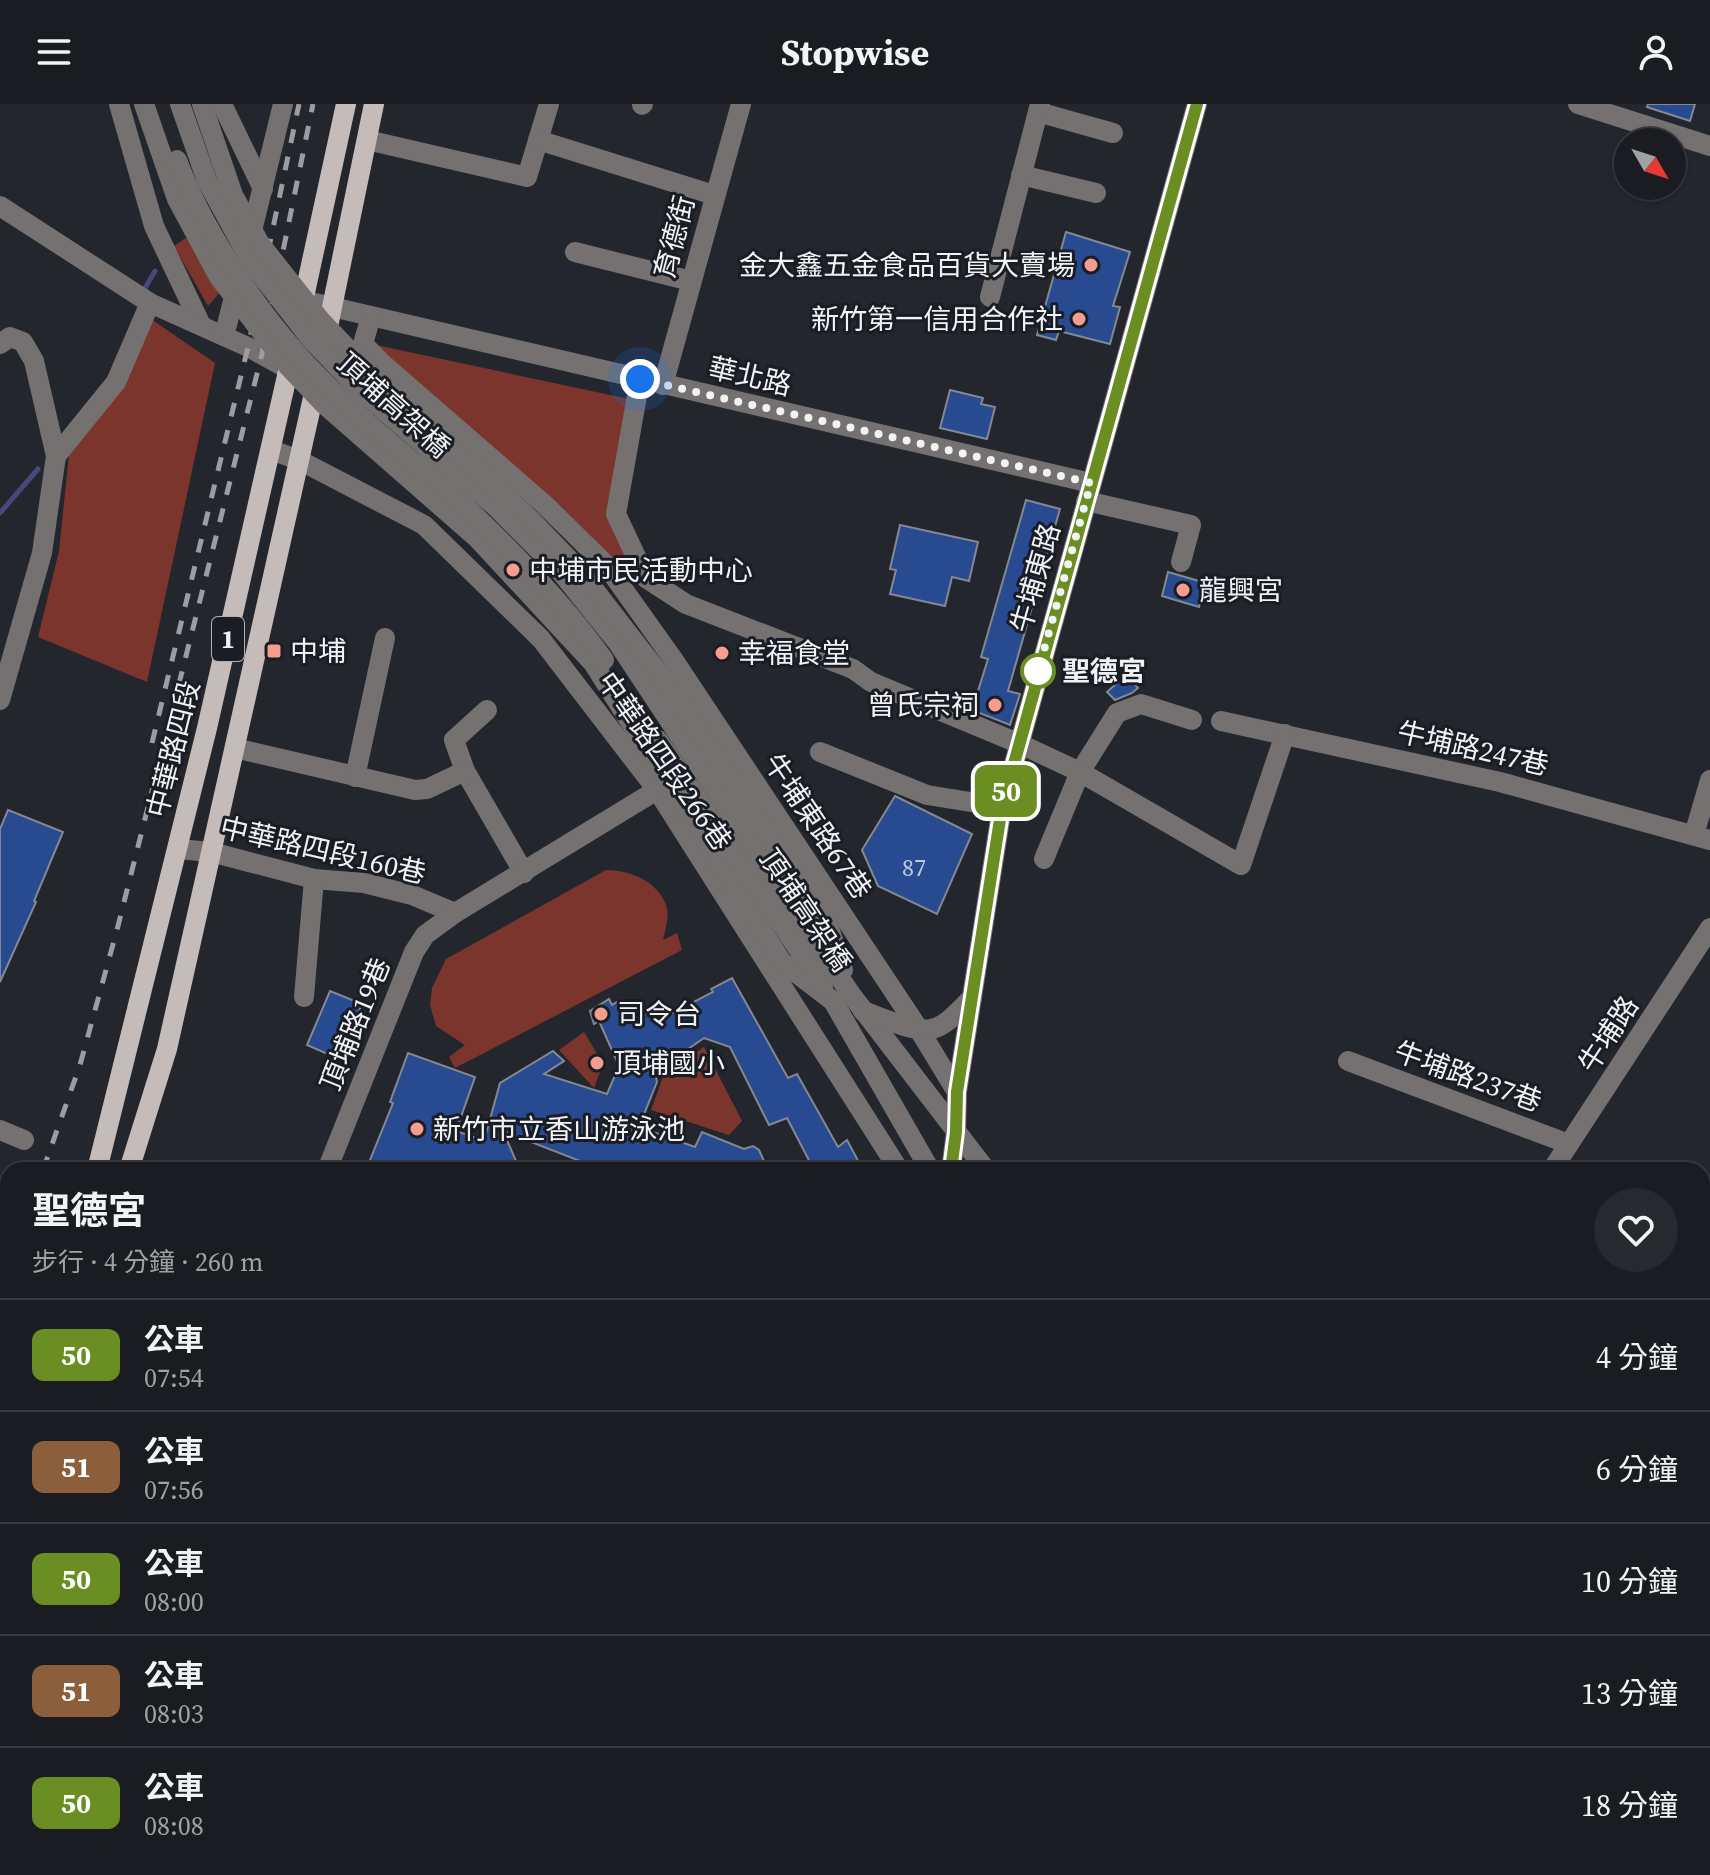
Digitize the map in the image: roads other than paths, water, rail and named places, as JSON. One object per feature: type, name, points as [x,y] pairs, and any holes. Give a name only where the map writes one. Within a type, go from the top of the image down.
[{"type":"main road","name":"中華路四段","points":[[99,1162],[178,849],[271,450],[346,104]]},
{"type":"main road","name":"中華路四段","points":[[132,1162],[167,1049],[333,306],[374,104]]},
{"type":"street","points":[[119,104],[154,226],[201,325]]},
{"type":"street","name":"頂埔高架橋","points":[[144,104],[177,199],[219,277],[288,366],[325,405],[477,538],[593,663],[782,962],[841,997]]},
{"type":"street","name":"頂埔高架橋","points":[[157,104],[187,186],[229,264],[298,355],[344,401],[447,488],[580,626],[841,997]]},
{"type":"street","name":"頂埔高架橋","points":[[180,104],[207,181],[252,263],[310,338],[359,389],[496,507],[561,572],[618,643],[841,997]]},
{"type":"street","name":"頂埔高架橋","points":[[202,104],[233,195],[260,244],[321,321],[366,368],[530,519],[579,570],[665,681],[829,928],[841,997]]},
{"type":"street","points":[[222,104],[263,189]]},
{"type":"street","points":[[224,336],[283,104]]},
{"type":"street","points":[[367,140],[527,177],[549,104]]},
{"type":"street","name":"育德街","points":[[663,385],[741,104]]},
{"type":"street","name":"牛埔東路","points":[[952,1162],[957,1092],[1002,807],[1197,104]]},
{"type":"street","points":[[1578,104],[1710,146]]},
{"type":"street","points":[[990,297],[1039,108],[1113,133]]},
{"type":"street","points":[[538,140],[714,195]]},
{"type":"street","points":[[1021,175],[1096,193]]},
{"type":"street","points":[[0,206],[150,303],[288,369]]},
{"type":"street","points":[[575,252],[691,281]]},
{"type":"street","name":"華北路","points":[[304,301],[640,379],[1088,492],[1191,525],[1181,562]]},
{"type":"street","points":[[56,456],[116,382],[150,303]]},
{"type":"street","points":[[371,316],[363,344],[384,365],[516,479],[606,565],[627,595],[646,578]]},
{"type":"street","points":[[0,344],[10,337],[30,349],[56,456],[42,553],[0,700]]},
{"type":"street","points":[[640,379],[616,514],[646,578],[686,604],[853,669],[871,682],[1080,772],[1241,865],[1285,734]]},
{"type":"street","name":"中華路四段266巷","points":[[271,450],[299,460],[424,525],[534,631],[657,790],[894,1162]]},
{"type":"street","points":[[447,547],[516,479]]},
{"type":"street","points":[[534,631],[606,565]]},
{"type":"street","name":"牛埔東路67巷","points":[[627,595],[673,659],[918,1028],[957,1092]]},
{"type":"street","points":[[355,777],[385,638]]},
{"type":"street","points":[[1044,859],[1080,772],[1117,713],[1141,704],[1192,720]]},
{"type":"street","points":[[487,710],[454,740],[465,771],[524,873]]},
{"type":"street","name":"牛埔路247巷","points":[[1221,721],[1500,782],[1702,838]]},
{"type":"street","points":[[235,748],[415,790],[427,789],[465,771]]},
{"type":"street","points":[[820,752],[927,795],[1002,807]]},
{"type":"street","points":[[1702,838],[1710,780]]},
{"type":"street","name":"頂埔路19巷","points":[[330,1162],[414,952],[434,926],[657,790]]},
{"type":"street","name":"中華路四段160巷","points":[[178,849],[211,852],[314,879],[364,883],[412,895],[455,913]]},
{"type":"street","points":[[304,997],[314,879]]},
{"type":"street","name":"牛埔路","points":[[1557,1162],[1710,928]]},
{"type":"street","points":[[841,997],[863,1011],[918,1028],[932,1029],[945,1022],[972,998]]},
{"type":"street","points":[[841,997],[926,1162]]},
{"type":"street","points":[[863,1011],[980,1162]]},
{"type":"street","name":"牛埔路237巷","points":[[1348,1061],[1569,1144]]},
{"type":"street","points":[[0,1130],[24,1140]]},
{"type":"waterway","points":[[144,290],[155,271]]},
{"type":"waterway","points":[[0,513],[38,469]]},
{"type":"railway","points":[[152,743],[248,347],[299,104]]},
{"type":"railway","points":[[46,1162],[80,1065],[118,926],[262,354],[313,104]]},
{"type":"place","name":"金大鑫五金食品百貨大賣場","points":[[1091,265]]},
{"type":"place","name":"新竹第一信用合作社","points":[[1079,319]]},
{"type":"place","name":"中埔市民活動中心","points":[[513,570]]},
{"type":"place","name":"龍興宮","points":[[1183,590]]},
{"type":"place","name":"中埔","points":[[274,651]]},
{"type":"place","name":"幸福食堂","points":[[722,653]]},
{"type":"place","name":"聖德宮","points":[[1038,671]]},
{"type":"place","name":"曾氏宗祠","points":[[995,705]]},
{"type":"place","name":"司令台","points":[[601,1014]]},
{"type":"place","name":"頂埔國小","points":[[597,1063]]},
{"type":"place","name":"新竹市立香山游泳池","points":[[417,1129]]}]
